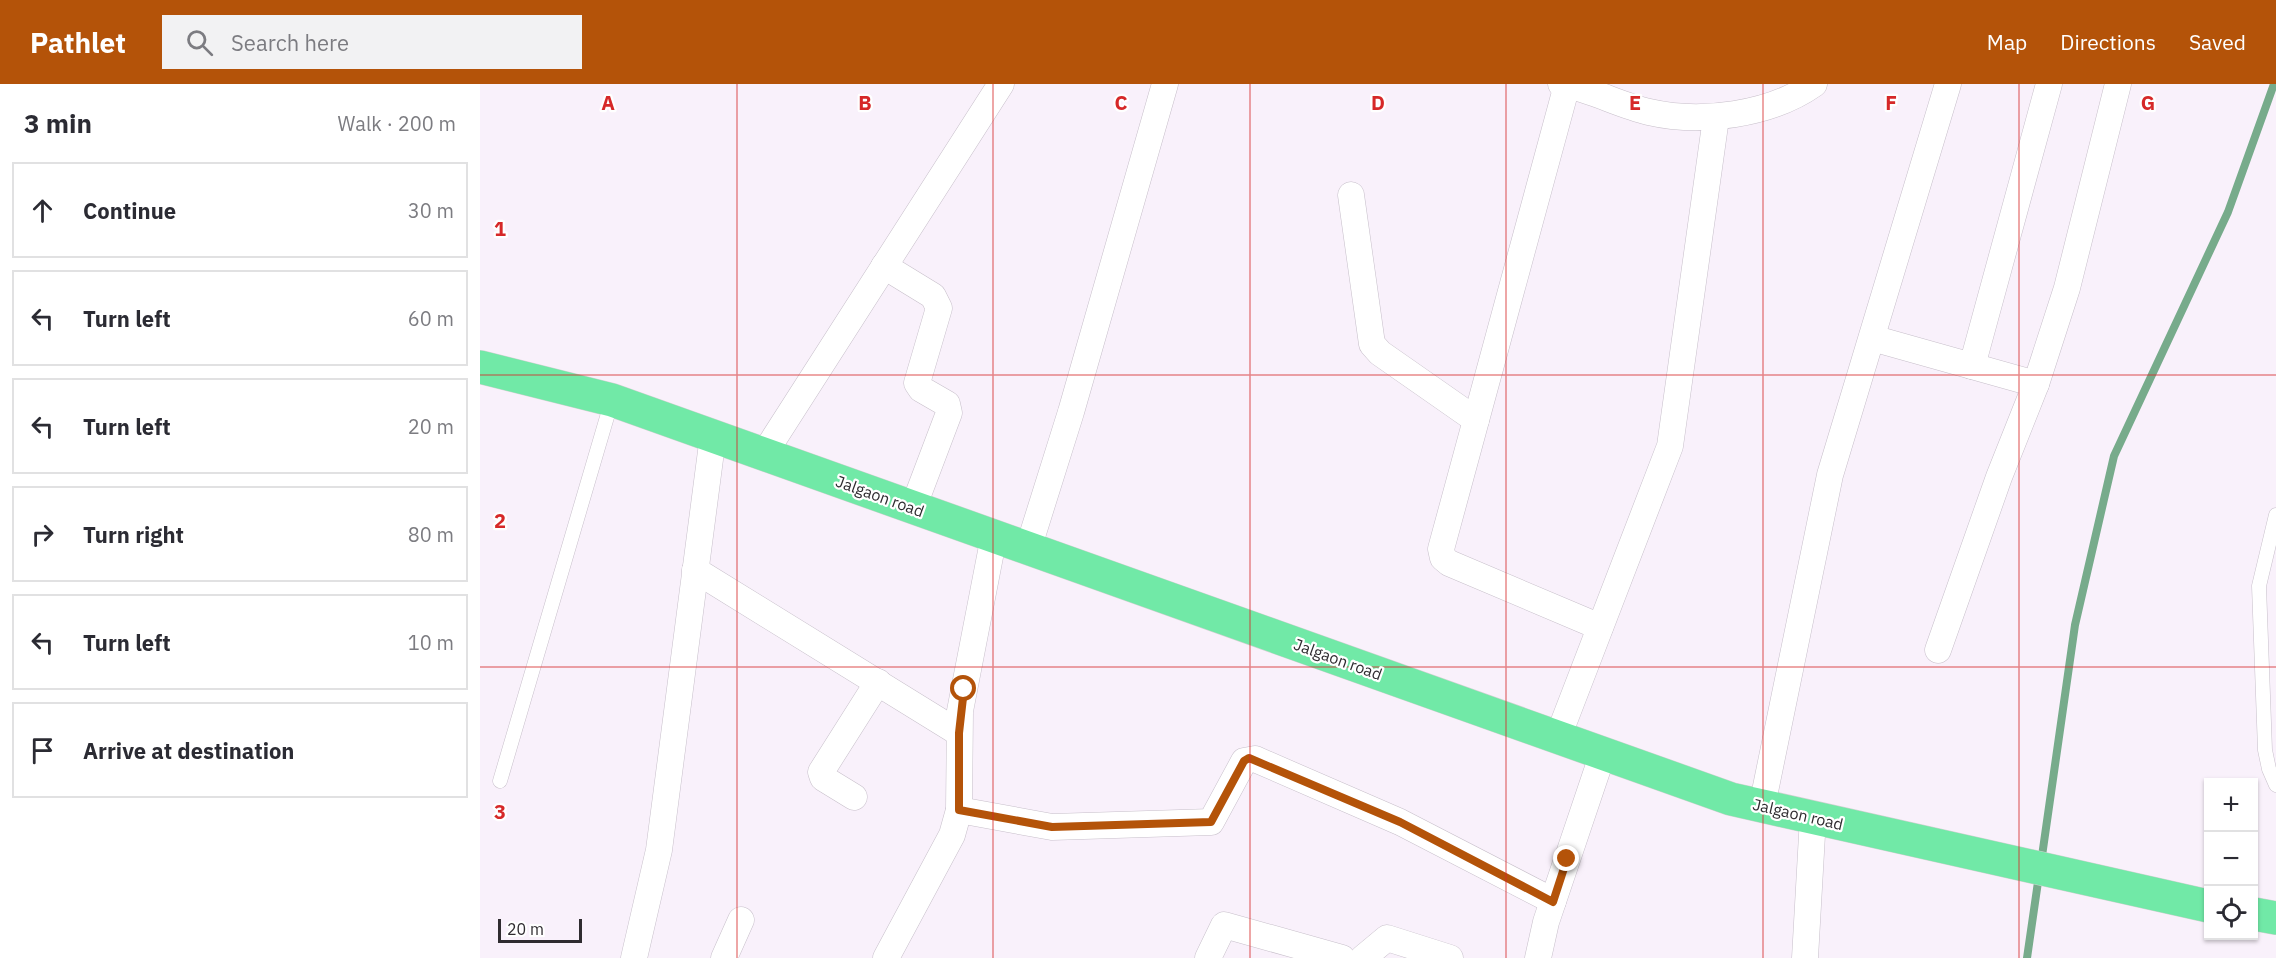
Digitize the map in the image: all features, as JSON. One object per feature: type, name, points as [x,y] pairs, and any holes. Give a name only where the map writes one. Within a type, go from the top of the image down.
[{"type":"highway","name":"Jalgaon road","points":[[480,367],[612,400],[1731,799],[2204,905]]},
{"type":"highway","points":[[2258,915],[2276,918]]},
{"type":"street","points":[[764,454],[1001,84]]},
{"type":"street","points":[[1028,549],[1071,412],[1165,84]]},
{"type":"street","points":[[1600,627],[1449,563],[1443,558],[1441,549],[1564,85],[1648,112],[1682,117],[1716,118],[1796,97],[1814,84]]},
{"type":"street","points":[[1762,806],[1830,475],[1948,84]]},
{"type":"street","points":[[1972,366],[2049,84]]},
{"type":"street","points":[[1938,650],[1999,477],[2036,384],[2067,288],[2118,84]]},
{"type":"street","points":[[1558,737],[1670,446],[1716,118]]},
{"type":"street","points":[[1351,195],[1372,345],[1380,353],[1476,420]]},
{"type":"street","points":[[884,266],[933,296],[939,308],[917,383],[921,389],[947,404],[949,413],[913,508]]},
{"type":"street","points":[[1872,338],[2036,384]]},
{"type":"street","points":[[634,958],[659,850],[714,436]]},
{"type":"street","points":[[886,958],[952,835],[959,810],[960,711],[994,536]]},
{"type":"street","points":[[695,570],[959,733]]},
{"type":"street","points":[[854,797],[823,778],[821,772],[878,682]]},
{"type":"street","points":[[1538,958],[1543,932],[1603,753]]},
{"type":"street","points":[[959,810],[1052,827],[1211,822],[1244,761],[1255,759],[1400,822],[1553,902]]},
{"type":"street","points":[[1805,958],[1813,817]]},
{"type":"street","points":[[724,958],[741,920]]},
{"type":"street","points":[[1208,958],[1224,926],[1342,958]]},
{"type":"street","points":[[1363,958],[1383,939],[1391,949],[1450,958]]},
{"type":"lane","points":[[500,781],[612,400]]},
{"type":"lane","points":[[2276,514],[2259,586],[2265,750],[2269,769],[2276,785]]},
{"type":"waterway","points":[[2041,863],[2075,625],[2114,456],[2228,212],[2274,84]]},
{"type":"waterway","points":[[2027,958],[2039,875]]},
{"type":"route","points":[[964,689],[959,733],[959,810],[1052,827],[1211,822],[1244,761],[1249,758],[1400,822],[1553,902],[1567,859]]}]
